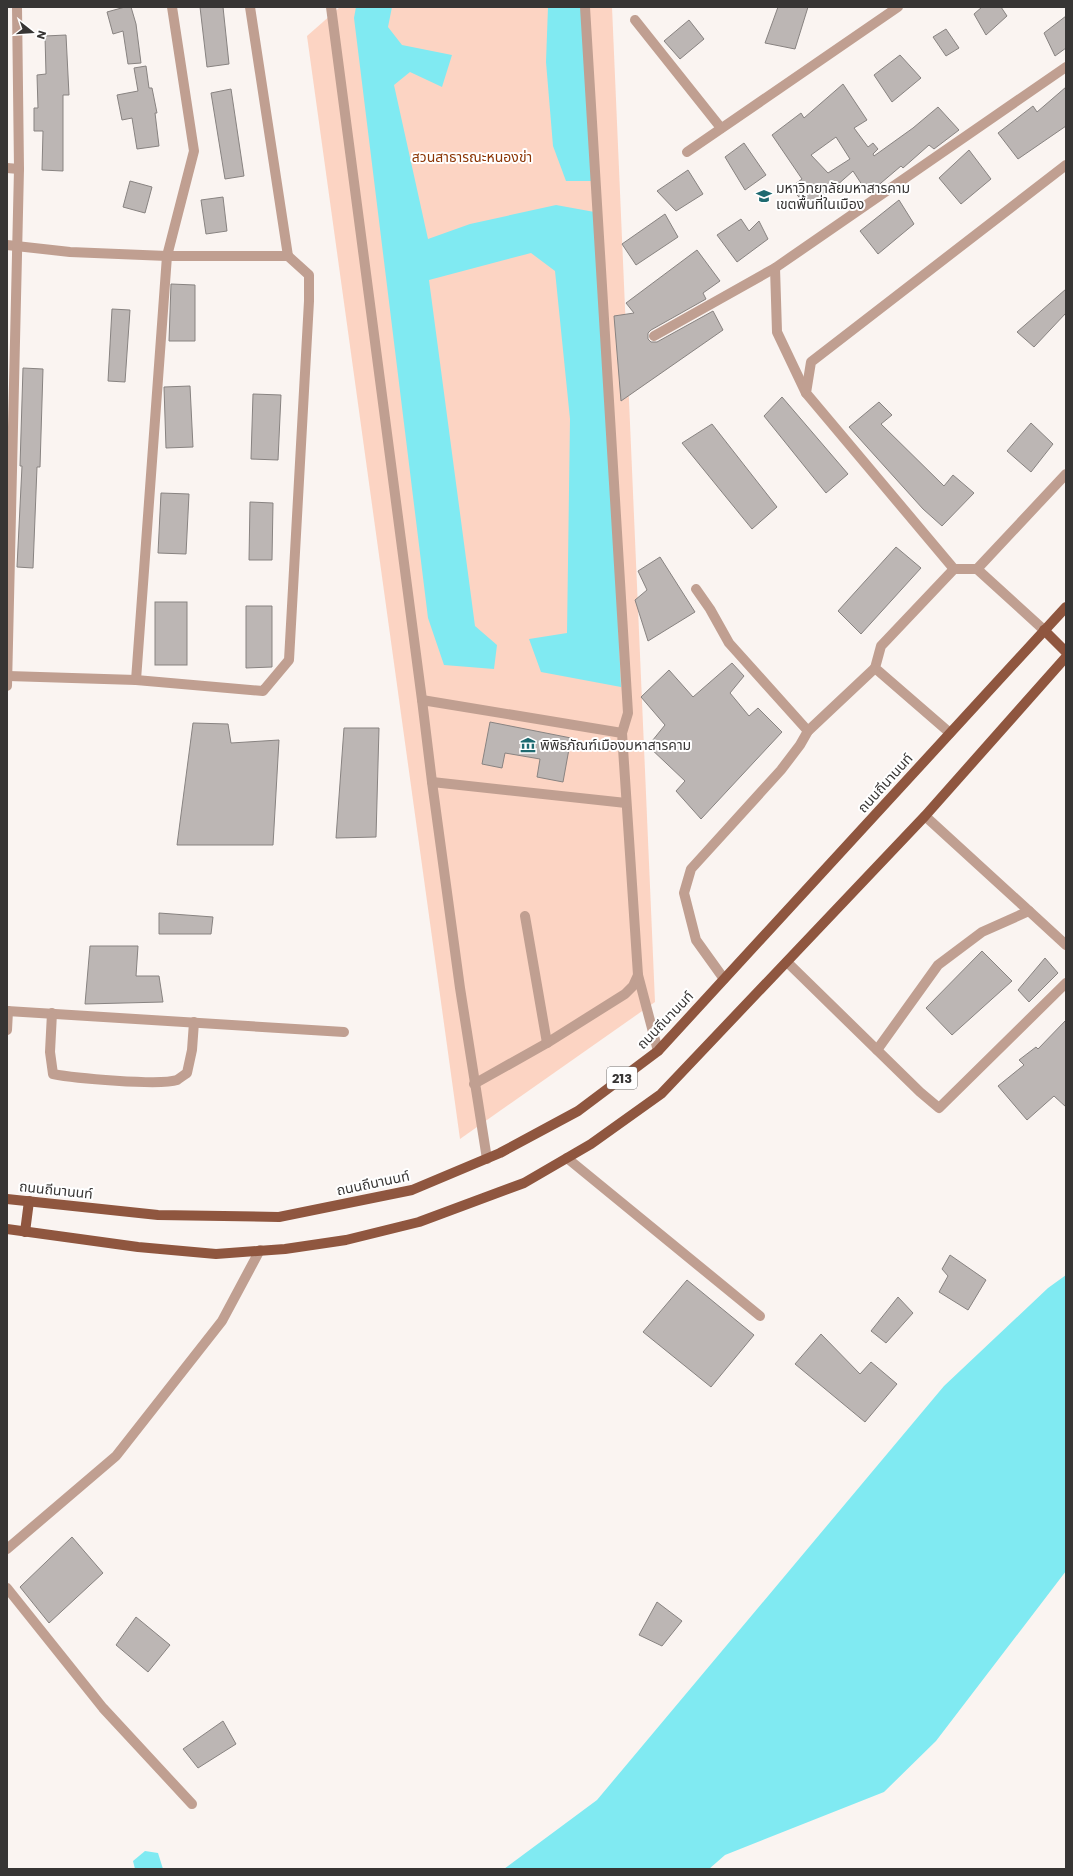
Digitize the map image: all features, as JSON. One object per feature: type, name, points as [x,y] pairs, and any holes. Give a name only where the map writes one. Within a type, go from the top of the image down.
[{"type":"main road","name":"ถนนถีนานนท์","points":[[7,1199],[29,1200],[158,1215],[279,1216],[412,1190],[487,1159],[578,1111],[658,1051],[1066,607]]},
{"type":"main road","points":[[1044,630],[1066,652]]},
{"type":"main road","name":"213","points":[[7,1229],[138,1247],[216,1254],[285,1249],[346,1240],[419,1222],[524,1183],[590,1144],[661,1094],[925,816],[1066,657]]},
{"type":"main road","points":[[25,1232],[29,1200]]},
{"type":"street","points":[[17,7],[19,169],[18,245],[7,681],[136,680],[263,690],[289,660],[309,301],[309,275],[288,256],[250,7]]},
{"type":"street","points":[[136,680],[167,256],[194,151],[172,7]]},
{"type":"street","points":[[331,7],[432,782],[474,1084],[487,1159]]},
{"type":"street","points":[[585,7],[628,713],[622,733],[638,975],[658,1051]]},
{"type":"street","points":[[687,152],[898,7]]},
{"type":"street","points":[[635,20],[721,128]]},
{"type":"street","points":[[654,336],[776,268],[1066,68]]},
{"type":"street","points":[[806,393],[811,362],[1066,165]]},
{"type":"street","points":[[7,168],[19,169]]},
{"type":"street","points":[[7,245],[18,245],[70,252],[167,256],[288,256]]},
{"type":"street","points":[[776,268],[777,332],[806,393],[954,569]]},
{"type":"street","points":[[977,569],[1066,474]]},
{"type":"street","points":[[724,979],[696,940],[684,893],[691,869],[782,770],[808,731],[875,668],[881,646],[954,569],[977,569],[1044,630]]},
{"type":"street","points":[[696,589],[710,609],[729,643],[808,731]]},
{"type":"street","points":[[875,668],[950,733]]},
{"type":"street","points":[[422,700],[622,733]]},
{"type":"street","points":[[432,782],[626,803]]},
{"type":"street","points":[[925,816],[1066,945]]},
{"type":"street","points":[[877,1050],[938,965],[982,932],[1029,911]]},
{"type":"street","points":[[525,916],[547,1043]]},
{"type":"street","points":[[787,962],[939,1108],[1066,983]]},
{"type":"street","points":[[474,1084],[547,1043],[625,994],[633,986],[638,975]]},
{"type":"street","points":[[7,1030],[8,1011],[344,1032]]},
{"type":"street","points":[[52,1013],[50,1052],[53,1074],[67,1077],[146,1081],[176,1080],[188,1073],[192,1050],[194,1022]]},
{"type":"street","points":[[567,1158],[760,1316]]},
{"type":"street","points":[[7,1549],[116,1456],[222,1321],[260,1250]]},
{"type":"street","points":[[7,1588],[104,1708],[192,1804]]},
{"type":"green space","name":"สวนสาธารณะหนองข่า","points":[[340,7],[612,7],[655,1002],[460,1139],[307,36]]},
{"type":"water","points":[[356,7],[392,7],[388,27],[402,45],[452,55],[442,87],[410,72],[394,85],[428,239],[470,224],[556,205],[600,213],[621,687],[541,672],[529,639],[567,633],[570,419],[555,271],[531,253],[429,280],[475,626],[497,645],[494,669],[444,665],[428,618],[354,18]]},
{"type":"water","points":[[548,7],[584,7],[596,181],[566,181],[553,146],[546,62]]},
{"type":"water","points":[[1066,1275],[1066,1571],[936,1741],[884,1792],[725,1855],[709,1869],[504,1869],[597,1800],[944,1386],[1048,1288]]},
{"type":"water","points":[[145,1851],[158,1853],[163,1869],[135,1869],[133,1861]]},
{"type":"building","points":[[125,7],[131,7],[136,24],[141,63],[128,64],[123,31],[113,34],[107,12]]},
{"type":"building","points":[[200,7],[223,7],[229,64],[207,67]]},
{"type":"building","points":[[778,7],[808,7],[795,49],[765,43]]},
{"type":"building","points":[[982,7],[1001,7],[1007,16],[986,35],[974,14]]},
{"type":"building","points":[[1066,16],[1066,48],[1055,56],[1044,33]]},
{"type":"building","points":[[689,20],[704,39],[680,59],[664,41]]},
{"type":"building","points":[[946,29],[959,48],[946,56],[933,37]]},
{"type":"building","points":[[66,35],[69,95],[63,95],[63,171],[42,170],[43,131],[34,131],[34,108],[38,108],[37,75],[46,74],[45,36]]},
{"type":"building","points":[[900,55],[921,78],[892,102],[874,75]]},
{"type":"building","points":[[146,66],[149,88],[152,88],[157,113],[155,113],[159,146],[137,149],[132,118],[122,120],[117,95],[138,91],[134,68]]},
{"type":"building","points":[[843,84],[867,120],[854,128],[868,147],[873,143],[878,149],[873,154],[874,156],[913,128],[938,107],[959,130],[934,149],[929,145],[903,168],[901,166],[868,194],[853,171],[809,210],[791,187],[802,179],[772,135],[801,113],[804,118]],"holes":[[[836,137],[850,159],[828,173],[811,155]]]},
{"type":"building","points":[[1066,87],[1066,126],[1018,159],[998,133],[1033,106],[1037,112]]},
{"type":"building","points":[[231,89],[244,176],[225,179],[211,93]]},
{"type":"building","points":[[744,143],[766,175],[745,190],[725,157]]},
{"type":"building","points":[[969,150],[991,179],[961,204],[939,178]]},
{"type":"building","points":[[688,170],[703,194],[676,211],[657,191]]},
{"type":"building","points":[[130,181],[152,187],[145,213],[123,207]]},
{"type":"building","points":[[223,197],[227,231],[206,234],[201,200]]},
{"type":"building","points":[[899,200],[914,224],[878,254],[860,231]]},
{"type":"building","points":[[665,214],[678,237],[636,265],[622,244]]},
{"type":"building","points":[[741,219],[749,231],[759,221],[768,239],[737,262],[717,235]]},
{"type":"building","points":[[697,250],[720,281],[703,293],[706,299],[651,330],[648,333],[648,339],[651,342],[657,342],[713,311],[723,330],[621,401],[614,316],[634,313],[626,303]]},
{"type":"building","points":[[171,284],[195,285],[195,341],[169,341]]},
{"type":"building","points":[[1066,289],[1066,313],[1034,347],[1017,332]]},
{"type":"building","points":[[112,309],[130,310],[125,382],[108,381]]},
{"type":"building","points":[[23,368],[43,369],[40,467],[37,467],[33,568],[17,567],[22,466],[20,466]]},
{"type":"building","points":[[190,386],[193,447],[166,448],[164,387]]},
{"type":"building","points":[[253,394],[281,395],[278,460],[251,459]]},
{"type":"building","points":[[782,397],[848,474],[826,493],[764,416]]},
{"type":"building","points":[[879,402],[892,415],[881,424],[944,486],[953,475],[974,493],[942,526],[923,509],[849,427]]},
{"type":"building","points":[[1031,423],[1053,444],[1031,472],[1007,451]]},
{"type":"building","points":[[712,424],[777,507],[752,529],[682,443]]},
{"type":"building","points":[[161,493],[189,494],[186,554],[158,553]]},
{"type":"building","points":[[250,502],[273,503],[272,560],[249,560]]},
{"type":"building","points":[[896,547],[921,568],[861,634],[838,611]]},
{"type":"building","points":[[660,557],[695,612],[648,641],[635,600],[647,590],[638,571]]},
{"type":"building","points":[[155,602],[187,602],[187,665],[155,665]]},
{"type":"building","points":[[246,606],[272,606],[272,667],[246,668]]},
{"type":"building","points":[[732,663],[744,676],[730,693],[749,716],[758,708],[782,732],[701,819],[676,791],[685,781],[648,746],[665,725],[641,697],[669,670],[693,697]]},
{"type":"building","name":"พิพิธภัณฑ์เมืองมหาสารคาม","points":[[490,722],[571,738],[563,782],[537,777],[540,759],[505,753],[502,768],[482,764]]},
{"type":"building","points":[[193,723],[228,724],[231,743],[279,740],[273,845],[177,845]]},
{"type":"building","points":[[344,728],[379,728],[376,837],[336,838]]},
{"type":"building","points":[[159,913],[213,917],[211,934],[159,934]]},
{"type":"building","points":[[90,946],[138,946],[136,976],[159,976],[163,1002],[85,1004]]},
{"type":"building","points":[[982,951],[1012,981],[952,1035],[926,1008]]},
{"type":"building","points":[[1045,958],[1058,973],[1029,1002],[1018,990]]},
{"type":"building","points":[[1066,1020],[1066,1107],[1054,1096],[1027,1120],[998,1086],[1024,1065],[1019,1060],[1036,1047],[1038,1049]]},
{"type":"building","points":[[950,1255],[986,1280],[968,1310],[939,1292],[948,1276],[942,1269]]},
{"type":"building","points":[[687,1280],[754,1335],[711,1387],[643,1332]]},
{"type":"building","points":[[898,1297],[913,1313],[886,1343],[871,1331]]},
{"type":"building","points":[[821,1334],[860,1374],[871,1362],[897,1384],[865,1422],[795,1364]]},
{"type":"building","points":[[72,1537],[103,1573],[49,1623],[20,1587]]},
{"type":"building","points":[[657,1602],[682,1621],[662,1646],[639,1635]]},
{"type":"building","points":[[136,1617],[170,1645],[148,1672],[116,1645]]},
{"type":"building","points":[[223,1721],[236,1744],[198,1768],[183,1749]]},
{"type":"place","name":"มหาวิทยาลัยมหาสารคาม เขตพื้นที่ในเมือง","points":[[764,196]]},
{"type":"place","name":"พิพิธภัณฑ์เมืองมหาสารคาม","points":[[528,745]]}]
